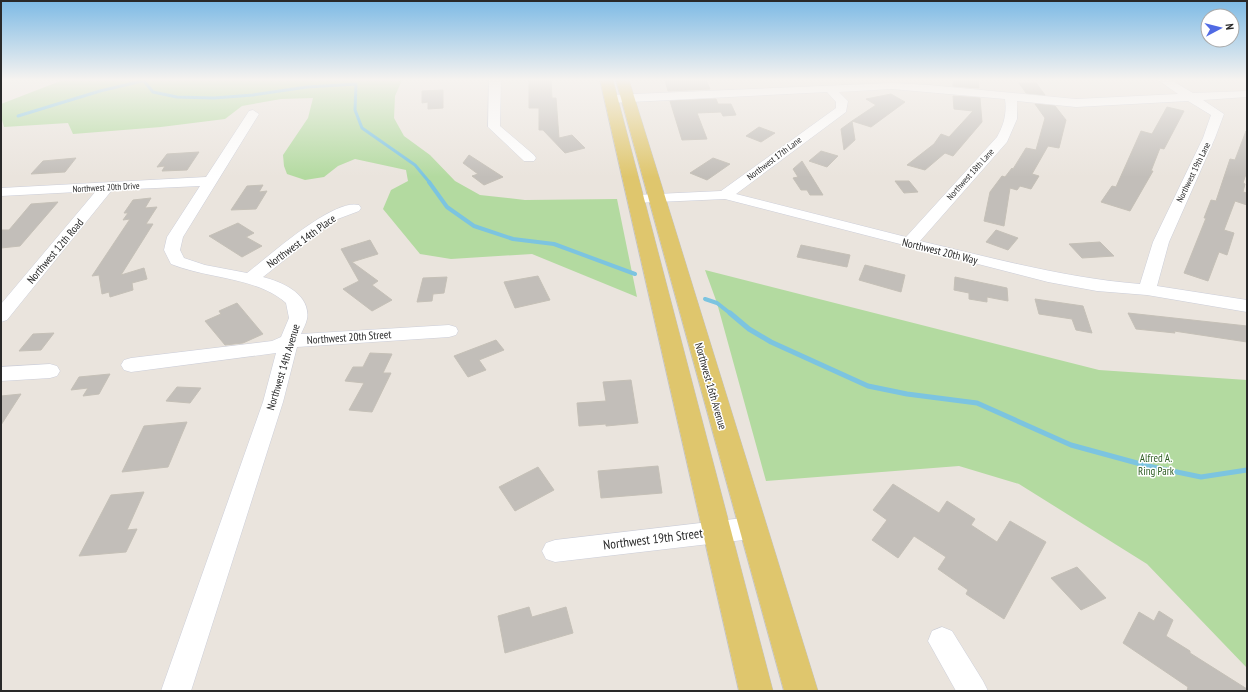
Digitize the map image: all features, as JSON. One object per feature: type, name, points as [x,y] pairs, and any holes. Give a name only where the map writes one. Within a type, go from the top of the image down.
[{"type":"main road","name":"Northwest 16th Avenue","points":[[622,112],[646,198],[692,319],[800,691]]},
{"type":"main road","name":"Northwest 16th Avenue","points":[[646,198],[665,322],[718,531],[756,691]]},
{"type":"main road","points":[[665,322],[692,319]]},
{"type":"street","points":[[494,112],[494,127],[529,158]]},
{"type":"street","name":"Northwest 17th Lane","points":[[725,195],[838,112]]},
{"type":"street","name":"Northwest 18th Lane","points":[[909,243],[1002,139],[1011,123],[1013,112]]},
{"type":"street","name":"Northwest 19th Lane","points":[[1147,290],[1161,242],[1209,138],[1218,114],[1215,112]]},
{"type":"street","name":"Northwest 14th Avenue","points":[[176,691],[273,402],[289,341],[298,318],[295,301],[279,289],[250,279],[189,267],[177,262],[172,250],[175,237],[253,114]]},
{"type":"street","name":"Northwest 20th Drive","points":[[1,192],[210,181]]},
{"type":"street","name":"Northwest 12th Road","points":[[1,316],[108,186]]},
{"type":"street","name":"Northwest 20th Way","points":[[646,198],[725,195],[909,243],[1048,277],[1097,286],[1147,290],[1247,306]]},
{"type":"street","name":"Northwest 14th Place","points":[[250,279],[330,217],[354,208]]},
{"type":"street","name":"Northwest 20th Street","points":[[131,365],[275,347],[289,341],[449,331]]},
{"type":"street","points":[[1,374],[50,371]]},
{"type":"street","name":"Northwest 19th Street","points":[[555,551],[752,528]]},
{"type":"street","points":[[942,641],[973,691]]},
{"type":"green space","points":[[1,112],[234,112],[225,119],[161,127],[73,134],[68,123],[4,127]]},
{"type":"green space","points":[[309,112],[394,112],[394,118],[404,136],[430,155],[455,181],[480,195],[525,200],[617,199],[637,297],[532,254],[451,259],[420,254],[383,209],[391,190],[408,181],[406,170],[355,159],[338,166],[324,177],[305,180],[287,174],[284,166],[283,155],[308,118]]},
{"type":"green space","name":"Alfred A. Ring Park","points":[[705,270],[1099,370],[1247,380],[1247,668],[1147,564],[1019,484],[959,466],[766,481],[717,303]]},
{"type":"building","points":[[539,112],[557,112],[559,138],[572,135],[585,148],[565,153],[543,130],[539,130]]},
{"type":"building","points":[[673,112],[714,112],[697,113],[707,139],[682,140]]},
{"type":"building","points":[[721,112],[735,112],[736,115],[723,116]]},
{"type":"building","points":[[865,112],[891,112],[871,127],[852,121]]},
{"type":"building","points":[[972,112],[981,112],[982,122],[953,156],[945,153],[925,170],[907,165],[934,144],[941,134],[949,137]]},
{"type":"building","points":[[1041,112],[1060,112],[1066,120],[1059,148],[1048,146],[1032,174],[1039,176],[1031,189],[1020,186],[1017,190],[1010,188],[1004,226],[984,221],[990,192],[1002,176],[1005,177],[1012,168],[1013,169],[1026,148],[1036,150],[1045,118]]},
{"type":"building","points":[[1164,112],[1183,112],[1164,149],[1160,148],[1151,171],[1153,171],[1130,211],[1101,202],[1112,186],[1116,187],[1141,131],[1152,134]]},
{"type":"building","points":[[852,121],[855,140],[844,150],[841,129]]},
{"type":"building","points":[[759,127],[775,133],[761,142],[746,136]]},
{"type":"building","points":[[1246,131],[1247,171],[1243,183],[1245,184],[1243,192],[1247,193],[1247,205],[1235,201],[1224,230],[1234,233],[1227,255],[1219,252],[1208,281],[1184,273],[1206,218],[1204,218],[1211,200],[1216,201],[1230,159],[1235,160]]},
{"type":"building","points":[[821,151],[838,156],[827,167],[809,161]]},
{"type":"building","points":[[199,152],[187,170],[162,171],[165,166],[157,167],[167,154]]},
{"type":"building","points":[[469,155],[503,177],[484,185],[472,176],[478,174],[463,163]]},
{"type":"building","points":[[76,158],[65,172],[31,174],[43,161]]},
{"type":"building","points":[[713,158],[730,164],[707,180],[690,173]]},
{"type":"building","points":[[802,161],[823,195],[810,195],[807,190],[801,190],[793,178],[798,177],[793,169]]},
{"type":"building","points":[[895,181],[909,181],[918,192],[904,193]]},
{"type":"building","points":[[263,185],[259,192],[267,191],[256,209],[231,210],[247,186]]},
{"type":"building","points":[[151,198],[145,208],[157,207],[146,224],[153,224],[121,275],[144,268],[147,279],[132,283],[133,290],[110,297],[109,292],[102,294],[99,275],[92,276],[130,219],[123,220],[128,213],[124,213],[133,200]]},
{"type":"building","points":[[58,202],[20,246],[1,248],[1,230],[9,230],[31,204]]},
{"type":"building","points":[[238,223],[254,233],[246,237],[262,246],[242,257],[209,236]]},
{"type":"building","points":[[996,230],[1018,238],[1008,250],[986,242]]},
{"type":"building","points":[[370,240],[378,254],[352,262],[378,281],[372,285],[392,300],[372,311],[343,289],[359,281],[341,249]]},
{"type":"building","points":[[1100,242],[1114,256],[1082,258],[1069,244]]},
{"type":"building","points":[[801,245],[850,255],[847,267],[797,257]]},
{"type":"building","points":[[865,265],[905,275],[901,292],[859,280]]},
{"type":"building","points":[[538,276],[550,300],[515,308],[504,282]]},
{"type":"building","points":[[447,277],[444,293],[433,294],[432,301],[417,302],[423,278]]},
{"type":"building","points":[[955,277],[1007,288],[1008,301],[987,297],[987,302],[969,299],[969,293],[954,290]]},
{"type":"building","points":[[1035,299],[1083,306],[1092,333],[1076,330],[1072,319],[1039,314]]},
{"type":"building","points":[[237,303],[263,334],[243,343],[225,345],[205,321],[221,314],[219,311]]},
{"type":"building","points":[[1128,313],[1247,326],[1247,342],[1174,331],[1175,333],[1136,329]]},
{"type":"building","points":[[54,333],[41,350],[19,351],[33,334]]},
{"type":"building","points":[[496,340],[504,350],[479,360],[486,370],[468,377],[454,356]]},
{"type":"building","points":[[370,353],[392,354],[383,373],[391,373],[372,412],[349,410],[364,383],[345,381],[353,367],[363,367]]},
{"type":"building","points":[[110,374],[99,394],[83,396],[88,388],[71,390],[79,377]]},
{"type":"building","points":[[631,380],[638,423],[606,426],[606,424],[579,426],[577,403],[606,401],[603,382]]},
{"type":"building","points":[[177,387],[201,388],[190,403],[166,401]]},
{"type":"building","points":[[21,394],[1,425],[1,396]]},
{"type":"building","points":[[187,422],[168,467],[122,472],[144,426]]},
{"type":"building","points":[[658,466],[662,493],[601,498],[598,471]]},
{"type":"building","points":[[538,467],[554,490],[515,511],[499,487]]},
{"type":"building","points":[[893,484],[939,513],[947,501],[975,519],[971,525],[997,542],[1010,521],[1046,542],[1004,619],[966,594],[968,590],[938,569],[946,557],[914,536],[898,558],[872,540],[887,520],[873,510]]},
{"type":"building","points":[[144,492],[127,530],[137,529],[126,552],[79,556],[111,495]]},
{"type":"building","points":[[1077,567],[1106,598],[1081,610],[1051,578]]},
{"type":"building","points":[[529,607],[532,617],[566,607],[573,633],[505,653],[498,616]]},
{"type":"building","points":[[1159,611],[1173,620],[1166,636],[1247,689],[1247,691],[1187,691],[1188,687],[1123,643],[1139,612],[1154,621]]},
{"type":"waterway","points":[[18,116],[30,112]]},
{"type":"waterway","points":[[356,112],[362,128],[415,165],[430,183]]},
{"type":"waterway","points":[[429,182],[447,207],[474,226],[513,239],[554,244],[635,274]]},
{"type":"waterway","points":[[705,299],[717,303],[731,314]]},
{"type":"waterway","points":[[730,313],[749,329],[771,342],[868,386],[907,394],[977,403],[1071,445],[1148,466],[1201,477],[1247,470]]}]
